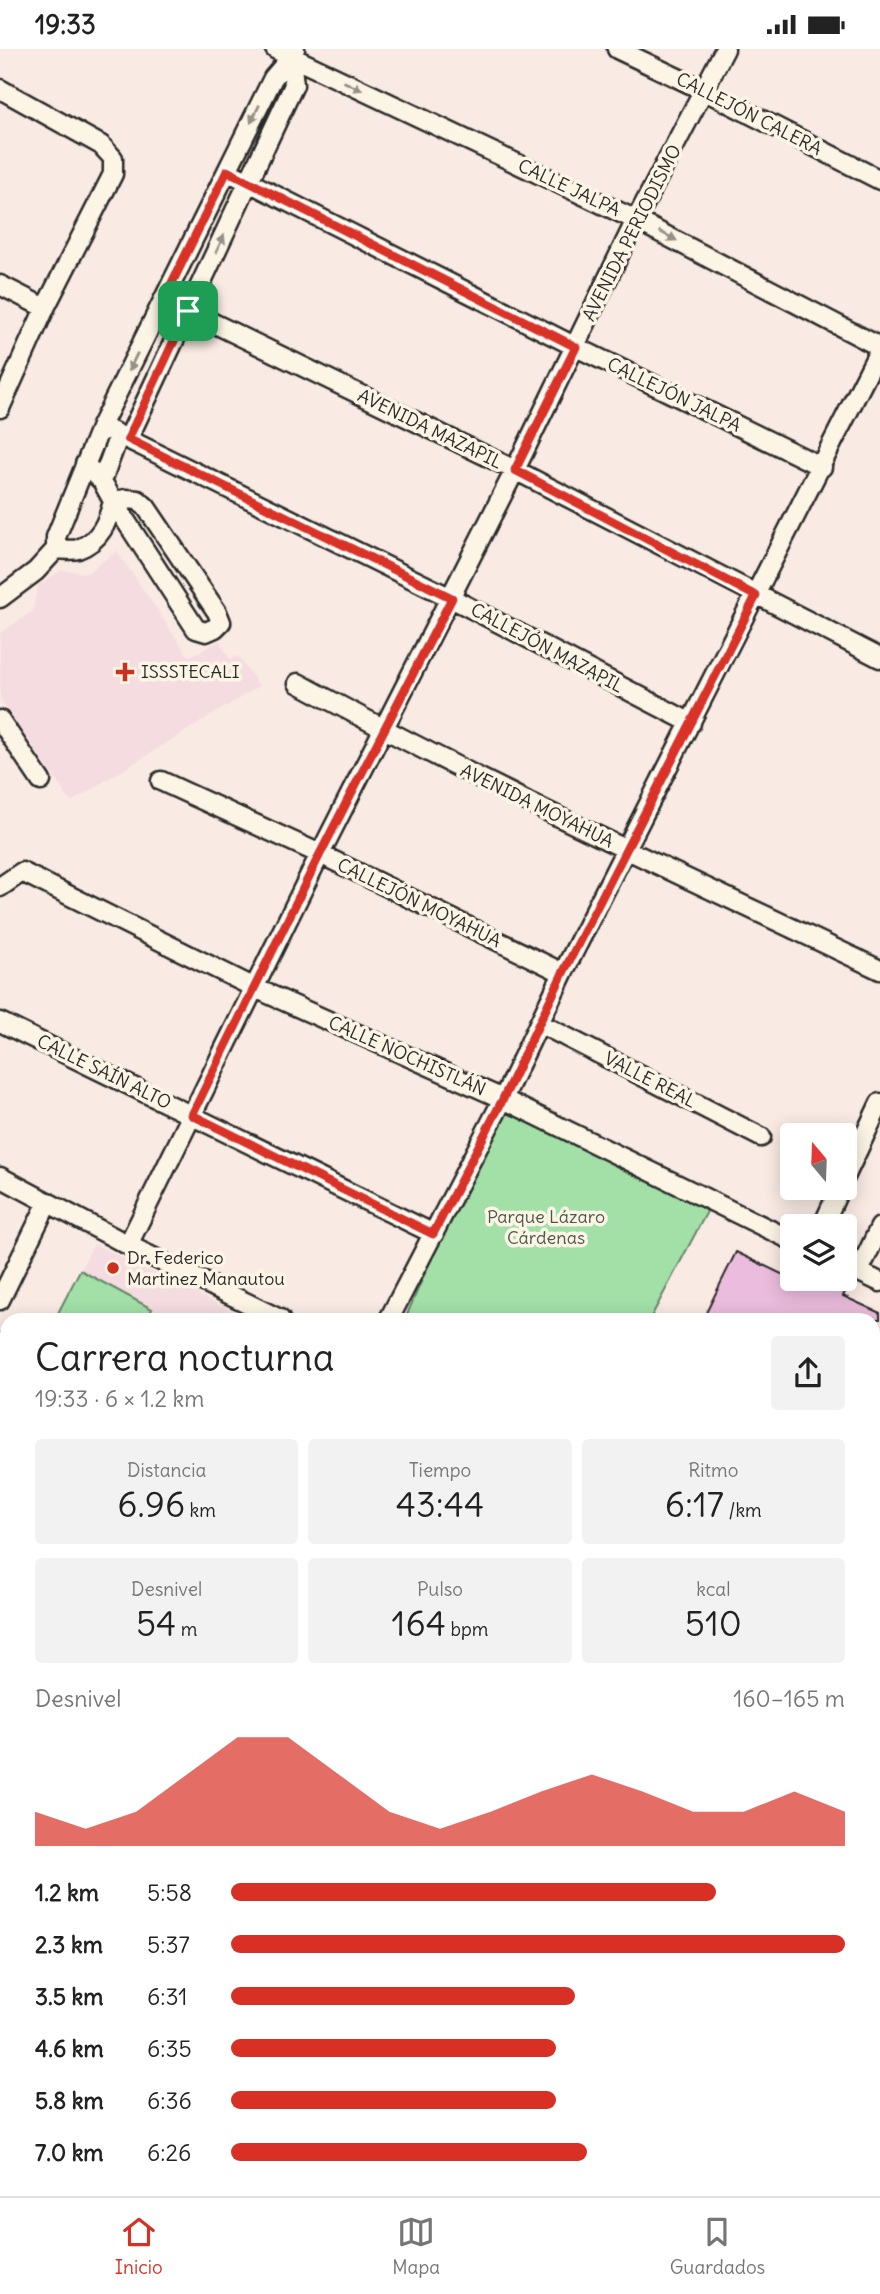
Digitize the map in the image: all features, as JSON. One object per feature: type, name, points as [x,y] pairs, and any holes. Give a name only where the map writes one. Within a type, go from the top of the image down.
[{"type":"street","name":"CALLEJÓN CALERA","points":[[617,49],[705,90],[880,180]]},
{"type":"street","name":"AVENIDA PERIODISMO","points":[[128,1245],[320,854],[452,598],[636,220],[725,49]]},
{"type":"street","points":[[0,598],[36,571],[56,549],[56,537],[101,426],[287,52]]},
{"type":"street","points":[[102,481],[188,311],[294,85],[287,52]]},
{"type":"street","name":"CALLE JALPA","points":[[287,52],[636,220],[880,348]]},
{"type":"street","points":[[0,89],[102,145],[113,158],[113,174],[45,308],[0,408]]},
{"type":"street","name":"CALLEJÓN JALPA","points":[[227,171],[821,467]]},
{"type":"street","points":[[0,285],[45,308]]},
{"type":"street","name":"AVENIDA MAZAPIL","points":[[164,299],[515,470],[880,658]]},
{"type":"street","points":[[391,1313],[503,1099],[563,973],[880,348]]},
{"type":"street","name":"CALLEJÓN MAZAPIL","points":[[101,426],[452,598],[691,723]]},
{"type":"street","points":[[86,464],[102,481],[113,501],[196,629],[206,632],[215,628],[220,622],[218,612],[146,507],[138,501],[113,501]]},
{"type":"street","points":[[56,549],[77,549],[99,535],[109,521],[113,501]]},
{"type":"street","name":"AVENIDA MOYAHUA","points":[[298,683],[384,730],[626,851],[880,970]]},
{"type":"street","points":[[0,720],[41,781]]},
{"type":"street","name":"CALLEJÓN MOYAHUA","points":[[161,781],[320,854],[563,973]]},
{"type":"street","name":"CALLE NOCHISTLÁN","points":[[0,887],[22,871],[255,988],[503,1099],[780,1235]]},
{"type":"street","name":"CALLE SAÍN ALTO","points":[[0,1022],[433,1234]]},
{"type":"street","name":"VALLE REAL","points":[[539,1023],[761,1137]]},
{"type":"street","points":[[858,1150],[880,1103]]},
{"type":"street","points":[[0,1178],[128,1245],[268,1313]]},
{"type":"street","points":[[0,1300],[48,1202]]},
{"type":"street","points":[[857,1262],[877,1239]]},
{"type":"street","points":[[857,1270],[880,1282]]},
{"type":"shaded area","name":"ISSSTECALI","points":[[117,551],[189,657],[219,641],[230,659],[238,656],[259,686],[71,802],[0,699],[0,633],[33,611],[38,585],[62,570],[87,573]]},
{"type":"shaded area","name":"Dr. Federico Martinez Manautou","points":[[94,1244],[237,1313],[57,1313]]},
{"type":"green space","name":"Parque Lázaro Cárdenas","points":[[499,1102],[711,1204],[653,1313],[408,1313]]},
{"type":"green space","points":[[80,1270],[152,1309],[150,1313],[58,1313]]},
{"type":"building","points":[[736,1252],[780,1273],[780,1291],[846,1291],[843,1296],[880,1313],[706,1313]]},
{"type":"place","name":"ISSSTECALI","points":[[125,672]]},
{"type":"place","name":"Dr. Federico Martinez Manautou","points":[[113,1268]]},
{"type":"route","points":[[227,171],[576,347],[515,470],[756,596],[433,1234],[192,1115],[320,854],[452,598],[128,439],[188,311],[164,299],[227,171]]}]
